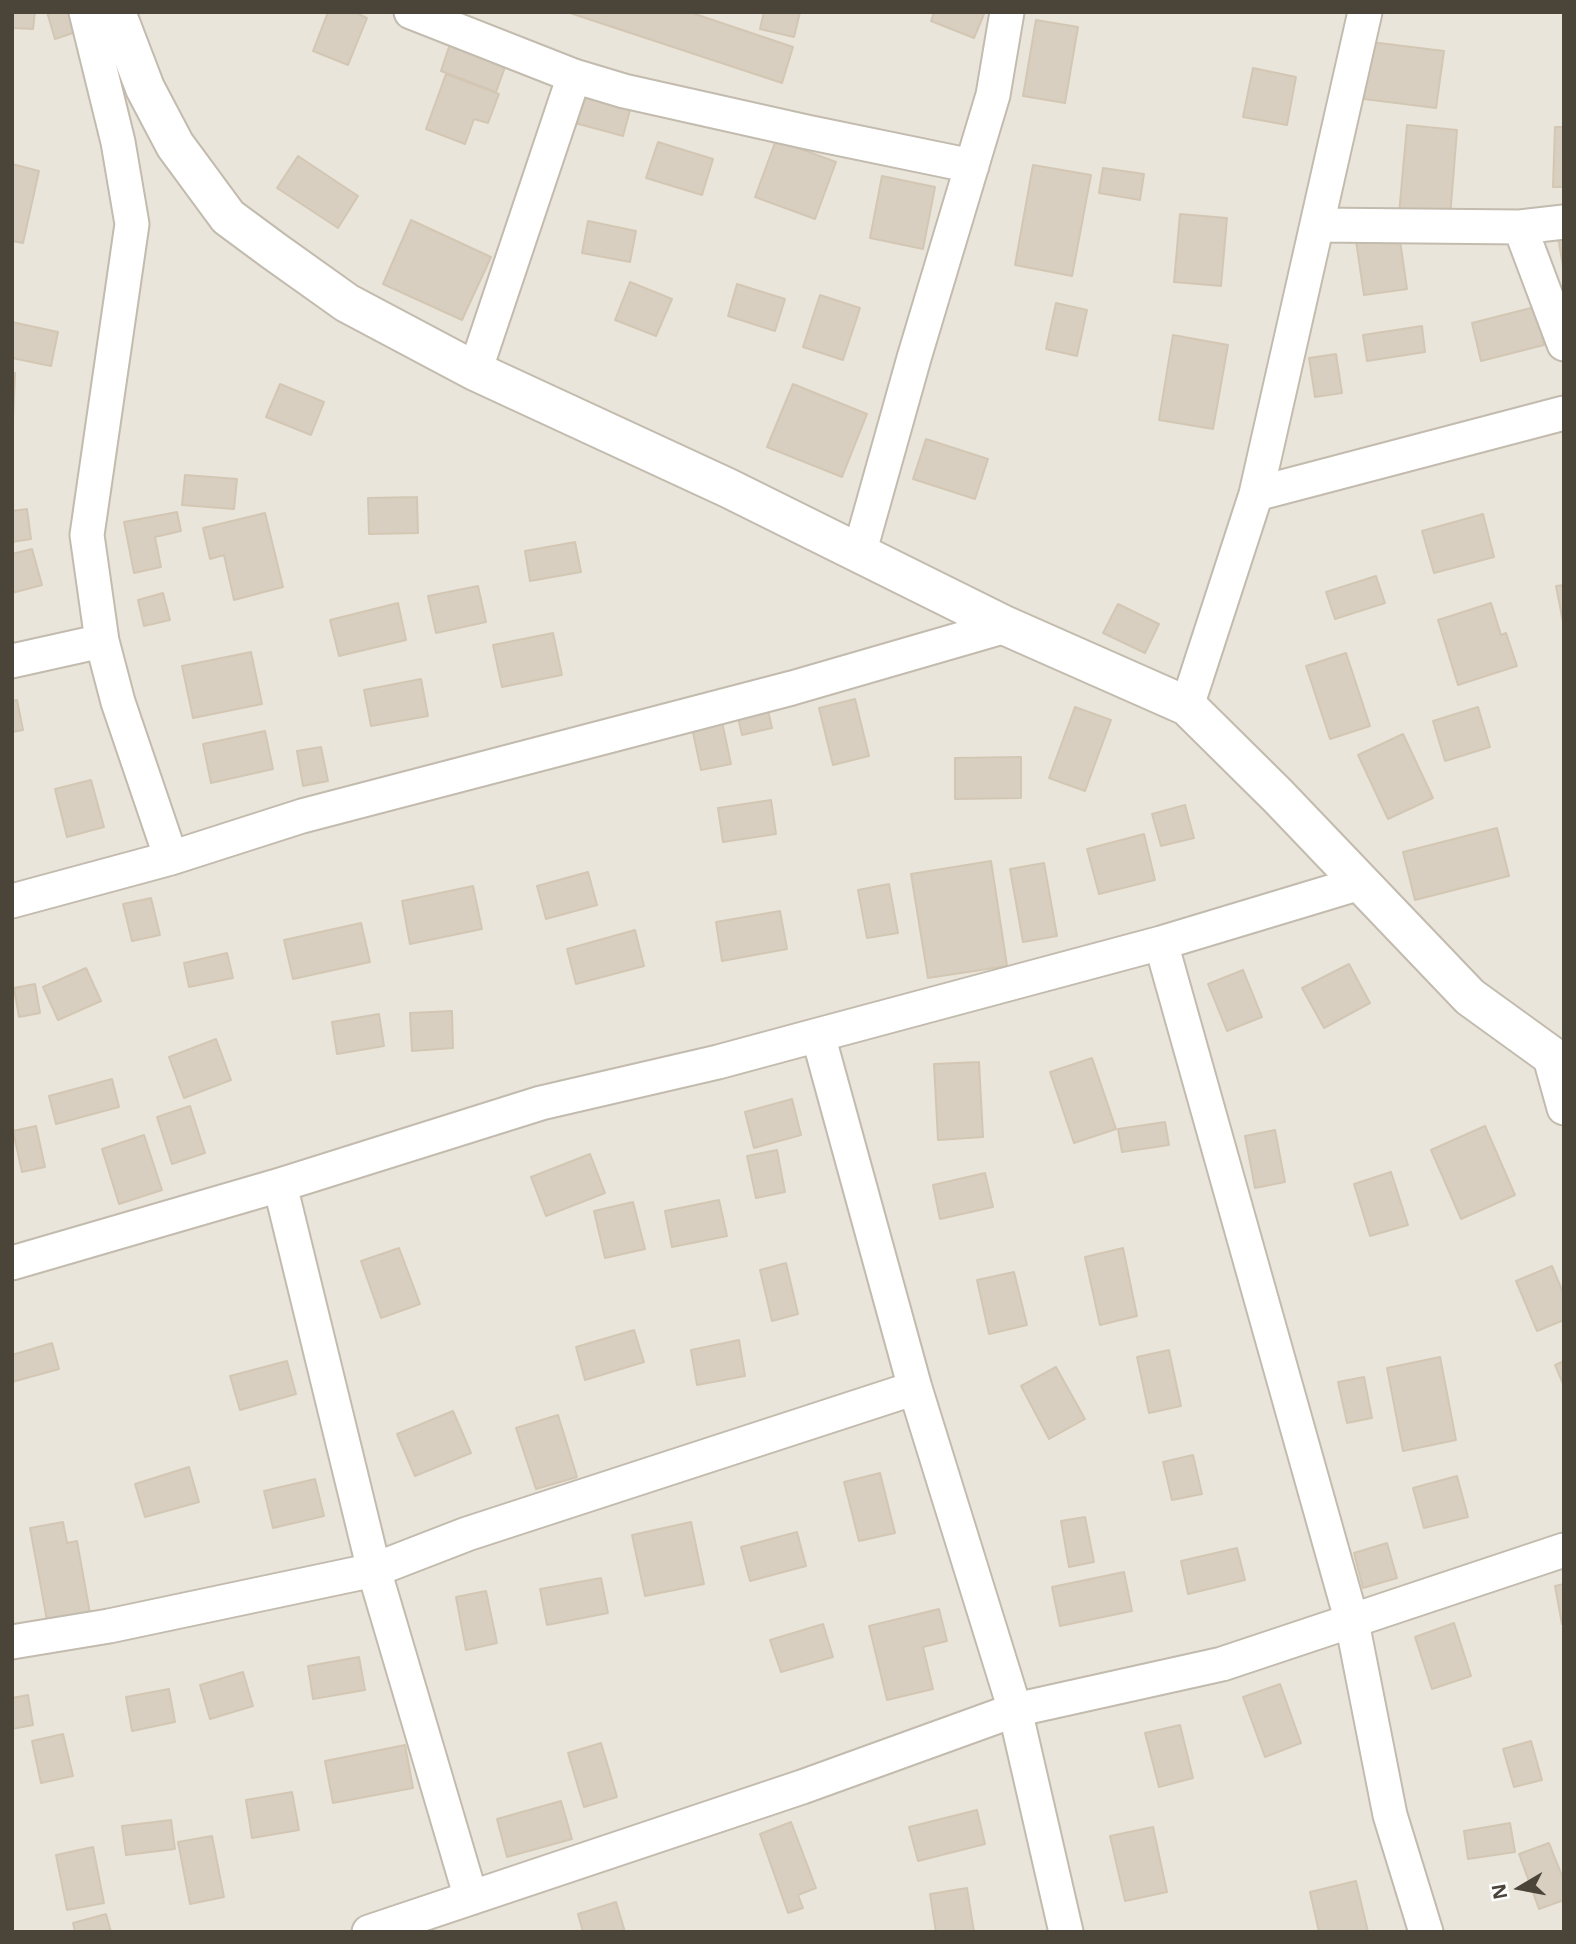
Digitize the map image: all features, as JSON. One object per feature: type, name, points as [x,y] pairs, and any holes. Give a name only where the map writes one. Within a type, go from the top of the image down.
[{"type":"street","points":[[86,12],[118,142],[132,224],[87,536],[102,641],[118,702],[171,858]]},
{"type":"street","points":[[116,12],[145,88],[175,145],[229,217],[347,303],[475,371],[728,488],[1006,626],[1187,706],[1278,796],[1470,997],[1556,1060],[1564,1108]]},
{"type":"street","points":[[411,12],[574,76],[624,91],[972,166]]},
{"type":"street","points":[[859,554],[993,95],[1007,12]]},
{"type":"street","points":[[1187,706],[1256,495],[1365,12]]},
{"type":"street","points":[[475,371],[574,76]]},
{"type":"street","points":[[1318,225],[1520,227],[1564,222]]},
{"type":"street","points":[[1520,227],[1564,344]]},
{"type":"street","points":[[1256,495],[1564,413]]},
{"type":"street","points":[[12,901],[171,858],[302,816],[792,688],[1006,626]]},
{"type":"street","points":[[12,661],[102,641]]},
{"type":"street","points":[[12,1263],[280,1185],[541,1103],[718,1062],[1161,943],[1360,883]]},
{"type":"street","points":[[1161,943],[1352,1622],[1390,1815],[1426,1932]]},
{"type":"street","points":[[818,1035],[915,1388],[1015,1710],[1066,1932]]},
{"type":"street","points":[[280,1185],[374,1570],[471,1898]]},
{"type":"street","points":[[12,1642],[109,1626],[374,1570],[467,1534],[915,1388]]},
{"type":"street","points":[[373,1931],[802,1787],[1015,1710],[1222,1664],[1564,1550]]},
{"type":"shaded area","points":[[12,12],[1564,12],[1564,1932],[12,1932]]},
{"type":"building","points":[[12,12],[35,12],[33,29],[12,28]]},
{"type":"building","points":[[47,12],[76,12],[82,30],[55,39]]},
{"type":"building","points":[[328,12],[354,12],[367,18],[348,65],[313,51]]},
{"type":"building","points":[[567,12],[689,12],[793,47],[782,83]]},
{"type":"building","points":[[764,12],[800,12],[794,37],[760,29]]},
{"type":"building","points":[[934,12],[984,14],[974,38],[931,21]]},
{"type":"building","points":[[1036,20],[1078,27],[1065,103],[1023,96]]},
{"type":"building","points":[[452,38],[508,59],[496,92],[441,71]]},
{"type":"building","points":[[1371,42],[1444,51],[1436,108],[1364,99]]},
{"type":"building","points":[[1253,68],[1296,77],[1287,125],[1243,117]]},
{"type":"building","points":[[446,74],[499,94],[488,123],[474,119],[465,144],[426,129]]},
{"type":"building","points":[[585,86],[633,99],[623,136],[575,123]]},
{"type":"building","points":[[1407,125],[1457,130],[1450,218],[1399,214]]},
{"type":"building","points":[[1555,127],[1564,127],[1564,187],[1553,187]]},
{"type":"building","points":[[776,140],[836,162],[815,219],[755,197]]},
{"type":"building","points":[[658,142],[713,159],[702,195],[646,178]]},
{"type":"building","points":[[298,156],[358,196],[338,228],[277,188]]},
{"type":"building","points":[[12,164],[39,171],[23,243],[12,241]]},
{"type":"building","points":[[1033,165],[1091,175],[1072,276],[1015,265]]},
{"type":"building","points":[[1103,168],[1144,174],[1140,200],[1099,193]]},
{"type":"building","points":[[882,176],[935,187],[923,249],[870,238]]},
{"type":"building","points":[[1180,214],[1227,218],[1221,286],[1174,282]]},
{"type":"building","points":[[411,220],[491,257],[462,320],[383,284]]},
{"type":"building","points":[[588,221],[636,231],[630,262],[582,253]]},
{"type":"building","points":[[1399,234],[1407,289],[1364,295],[1356,241]]},
{"type":"building","points":[[1564,236],[1564,272],[1558,237]]},
{"type":"building","points":[[630,282],[672,299],[656,336],[615,320]]},
{"type":"building","points":[[737,284],[785,299],[775,331],[728,316]]},
{"type":"building","points":[[820,295],[860,308],[843,360],[803,347]]},
{"type":"building","points":[[1056,303],[1087,310],[1077,356],[1046,349]]},
{"type":"building","points":[[1535,307],[1544,345],[1481,361],[1472,323]]},
{"type":"building","points":[[12,322],[58,332],[51,366],[12,358]]},
{"type":"building","points":[[1422,326],[1425,352],[1367,361],[1363,335]]},
{"type":"building","points":[[1173,335],[1228,345],[1213,429],[1159,420]]},
{"type":"building","points":[[1336,354],[1342,393],[1315,397],[1309,358]]},
{"type":"building","points":[[12,373],[15,373],[12,440]]},
{"type":"building","points":[[280,384],[324,402],[311,435],[266,417]]},
{"type":"building","points":[[793,384],[867,414],[842,477],[767,447]]},
{"type":"building","points":[[926,439],[988,459],[975,499],[913,479]]},
{"type":"building","points":[[185,475],[237,479],[234,509],[182,505]]},
{"type":"building","points":[[417,497],[418,533],[369,534],[368,498]]},
{"type":"building","points":[[27,509],[31,539],[12,542],[12,511]]},
{"type":"building","points":[[177,512],[181,531],[155,537],[161,567],[134,573],[124,522]]},
{"type":"building","points":[[265,513],[283,587],[234,600],[224,555],[210,559],[203,528]]},
{"type":"building","points":[[1483,514],[1494,557],[1434,573],[1422,531]]},
{"type":"building","points":[[575,542],[581,572],[530,581],[525,551]]},
{"type":"building","points":[[32,549],[42,585],[12,593],[12,554]]},
{"type":"building","points":[[1376,576],[1385,603],[1335,619],[1326,592]]},
{"type":"building","points":[[1564,585],[1564,627],[1556,586]]},
{"type":"building","points":[[478,586],[486,622],[436,633],[428,596]]},
{"type":"building","points":[[163,593],[170,620],[144,626],[138,600]]},
{"type":"building","points":[[398,603],[406,640],[339,656],[330,620]]},
{"type":"building","points":[[1491,603],[1501,635],[1506,633],[1517,666],[1458,685],[1438,620]]},
{"type":"building","points":[[1118,604],[1159,624],[1145,653],[1103,633]]},
{"type":"building","points":[[553,633],[562,675],[502,687],[493,645]]},
{"type":"building","points":[[251,652],[262,704],[193,718],[182,666]]},
{"type":"building","points":[[1346,653],[1370,726],[1330,739],[1306,666]]},
{"type":"building","points":[[421,679],[428,716],[371,726],[364,690]]},
{"type":"building","points":[[855,699],[869,756],[833,765],[819,708]]},
{"type":"building","points":[[17,700],[23,730],[12,732],[12,701]]},
{"type":"building","points":[[767,706],[772,728],[742,735],[737,713]]},
{"type":"building","points":[[1075,707],[1111,720],[1085,791],[1049,778]]},
{"type":"building","points":[[1478,707],[1490,747],[1445,761],[1433,721]]},
{"type":"building","points":[[722,722],[731,764],[701,770],[692,728]]},
{"type":"building","points":[[265,731],[273,769],[211,783],[203,744]]},
{"type":"building","points":[[1403,734],[1433,798],[1388,819],[1358,755]]},
{"type":"building","points":[[321,747],[328,781],[303,786],[297,751]]},
{"type":"building","points":[[1021,757],[1021,798],[955,799],[955,758]]},
{"type":"building","points":[[91,780],[104,827],[67,837],[55,789]]},
{"type":"building","points":[[771,800],[776,834],[723,842],[718,808]]},
{"type":"building","points":[[1185,805],[1194,838],[1161,846],[1152,814]]},
{"type":"building","points":[[1497,828],[1509,876],[1415,900],[1403,852]]},
{"type":"building","points":[[1144,834],[1155,880],[1099,894],[1087,849]]},
{"type":"building","points":[[991,861],[1007,966],[928,978],[911,874]]},
{"type":"building","points":[[1044,863],[1057,936],[1023,942],[1010,869]]},
{"type":"building","points":[[588,872],[597,905],[546,919],[537,886]]},
{"type":"building","points":[[889,884],[898,933],[867,938],[858,890]]},
{"type":"building","points":[[473,886],[482,929],[410,944],[402,901]]},
{"type":"building","points":[[151,898],[160,935],[132,941],[123,904]]},
{"type":"building","points":[[780,911],[787,949],[722,961],[716,922]]},
{"type":"building","points":[[361,923],[370,962],[293,979],[284,940]]},
{"type":"building","points":[[635,930],[644,966],[576,984],[567,949]]},
{"type":"building","points":[[227,953],[233,978],[189,987],[184,963]]},
{"type":"building","points":[[1349,964],[1370,1003],[1324,1028],[1302,988]]},
{"type":"building","points":[[86,968],[101,1001],[58,1020],[43,987]]},
{"type":"building","points":[[1243,970],[1262,1017],[1227,1031],[1208,984]]},
{"type":"building","points":[[35,984],[40,1013],[19,1017],[14,988]]},
{"type":"building","points":[[452,1011],[453,1048],[412,1051],[410,1013]]},
{"type":"building","points":[[379,1014],[384,1046],[337,1054],[332,1022]]},
{"type":"building","points":[[216,1039],[231,1080],[184,1098],[169,1057]]},
{"type":"building","points":[[1092,1058],[1116,1129],[1074,1143],[1050,1072]]},
{"type":"building","points":[[979,1062],[983,1137],[938,1140],[934,1064]]},
{"type":"building","points":[[112,1079],[119,1107],[56,1124],[49,1096]]},
{"type":"building","points":[[792,1099],[801,1135],[754,1148],[745,1112]]},
{"type":"building","points":[[190,1106],[205,1153],[172,1164],[157,1117]]},
{"type":"building","points":[[1165,1122],[1169,1145],[1122,1152],[1118,1129]]},
{"type":"building","points":[[36,1126],[45,1167],[22,1172],[13,1131]]},
{"type":"building","points":[[1485,1126],[1515,1195],[1461,1219],[1431,1150]]},
{"type":"building","points":[[1275,1130],[1285,1182],[1255,1188],[1245,1136]]},
{"type":"building","points":[[144,1135],[162,1190],[119,1204],[102,1149]]},
{"type":"building","points":[[777,1150],[785,1192],[756,1198],[747,1156]]},
{"type":"building","points":[[590,1154],[605,1193],[546,1216],[531,1177]]},
{"type":"building","points":[[1391,1172],[1408,1225],[1370,1236],[1354,1184]]},
{"type":"building","points":[[985,1173],[993,1207],[940,1219],[933,1185]]},
{"type":"building","points":[[719,1200],[727,1236],[672,1247],[665,1211]]},
{"type":"building","points":[[633,1202],[645,1249],[605,1258],[594,1211]]},
{"type":"building","points":[[399,1248],[420,1304],[381,1318],[361,1261]]},
{"type":"building","points":[[1123,1248],[1137,1316],[1100,1325],[1085,1257]]},
{"type":"building","points":[[786,1263],[798,1314],[772,1321],[760,1270]]},
{"type":"building","points":[[1552,1266],[1564,1295],[1564,1320],[1537,1331],[1516,1281]]},
{"type":"building","points":[[1014,1272],[1027,1325],[989,1334],[977,1280]]},
{"type":"building","points":[[634,1330],[644,1362],[585,1380],[576,1347]]},
{"type":"building","points":[[739,1340],[745,1376],[697,1385],[691,1350]]},
{"type":"building","points":[[52,1343],[59,1369],[12,1382],[12,1355]]},
{"type":"building","points":[[1169,1350],[1181,1406],[1149,1413],[1137,1357]]},
{"type":"building","points":[[1440,1357],[1456,1440],[1403,1451],[1387,1368]]},
{"type":"building","points":[[287,1361],[296,1394],[240,1410],[230,1376]]},
{"type":"building","points":[[1564,1361],[1564,1386],[1555,1365]]},
{"type":"building","points":[[1056,1367],[1085,1419],[1049,1439],[1021,1386]]},
{"type":"building","points":[[1364,1377],[1372,1418],[1347,1423],[1338,1382]]},
{"type":"building","points":[[453,1411],[471,1453],[415,1476],[397,1434]]},
{"type":"building","points":[[558,1415],[577,1477],[536,1489],[516,1428]]},
{"type":"building","points":[[1193,1455],[1202,1494],[1172,1500],[1163,1462]]},
{"type":"building","points":[[189,1467],[199,1502],[145,1517],[135,1484]]},
{"type":"building","points":[[880,1473],[895,1533],[859,1541],[844,1482]]},
{"type":"building","points":[[1457,1476],[1468,1517],[1424,1528],[1413,1488]]},
{"type":"building","points":[[315,1479],[324,1516],[273,1528],[264,1491]]},
{"type":"building","points":[[1085,1517],[1094,1562],[1069,1567],[1061,1521]]},
{"type":"building","points":[[63,1522],[67,1543],[77,1541],[91,1619],[48,1626],[30,1528]]},
{"type":"building","points":[[691,1522],[704,1584],[645,1596],[632,1535]]},
{"type":"building","points":[[797,1532],[806,1566],[750,1581],[741,1547]]},
{"type":"building","points":[[1387,1543],[1397,1578],[1363,1588],[1354,1553]]},
{"type":"building","points":[[1237,1548],[1245,1580],[1188,1594],[1181,1561]]},
{"type":"building","points":[[1124,1572],[1132,1611],[1060,1626],[1052,1587]]},
{"type":"building","points":[[601,1578],[608,1613],[547,1625],[540,1589]]},
{"type":"building","points":[[1564,1584],[1564,1623],[1562,1624],[1555,1586]]},
{"type":"building","points":[[486,1591],[497,1643],[466,1650],[456,1597]]},
{"type":"building","points":[[939,1609],[947,1641],[923,1647],[933,1689],[887,1700],[869,1626]]},
{"type":"building","points":[[1454,1623],[1471,1676],[1432,1689],[1415,1637]]},
{"type":"building","points":[[823,1624],[833,1657],[781,1672],[770,1640]]},
{"type":"building","points":[[359,1657],[365,1690],[313,1699],[308,1666]]},
{"type":"building","points":[[243,1672],[253,1706],[210,1719],[200,1685]]},
{"type":"building","points":[[1280,1684],[1301,1743],[1265,1757],[1243,1697]]},
{"type":"building","points":[[169,1689],[175,1722],[132,1731],[126,1697]]},
{"type":"building","points":[[28,1695],[33,1725],[12,1729],[12,1698]]},
{"type":"building","points":[[1180,1725],[1193,1778],[1159,1787],[1145,1733]]},
{"type":"building","points":[[63,1734],[73,1776],[41,1783],[32,1741]]},
{"type":"building","points":[[1531,1741],[1542,1780],[1514,1787],[1503,1749]]},
{"type":"building","points":[[601,1743],[617,1797],[584,1807],[568,1753]]},
{"type":"building","points":[[405,1745],[413,1788],[333,1803],[325,1761]]},
{"type":"building","points":[[292,1792],[299,1830],[252,1838],[246,1800]]},
{"type":"building","points":[[561,1801],[572,1839],[507,1857],[497,1819]]},
{"type":"building","points":[[977,1810],[985,1844],[918,1861],[909,1827]]},
{"type":"building","points":[[171,1820],[175,1849],[126,1855],[122,1826]]},
{"type":"building","points":[[791,1822],[816,1888],[798,1895],[803,1908],[788,1913],[760,1834]]},
{"type":"building","points":[[1510,1823],[1515,1852],[1468,1859],[1464,1831]]},
{"type":"building","points":[[1153,1827],[1167,1892],[1125,1901],[1110,1836]]},
{"type":"building","points":[[212,1836],[224,1897],[190,1904],[178,1842]]},
{"type":"building","points":[[1549,1843],[1564,1881],[1564,1900],[1539,1909],[1519,1854]]},
{"type":"building","points":[[93,1847],[104,1903],[67,1910],[56,1855]]},
{"type":"building","points":[[1356,1881],[1368,1932],[1319,1932],[1310,1892]]},
{"type":"building","points":[[967,1888],[974,1932],[936,1932],[930,1894]]},
{"type":"building","points":[[616,1902],[625,1932],[583,1932],[578,1914]]},
{"type":"building","points":[[106,1914],[111,1932],[75,1932],[73,1923]]}]
